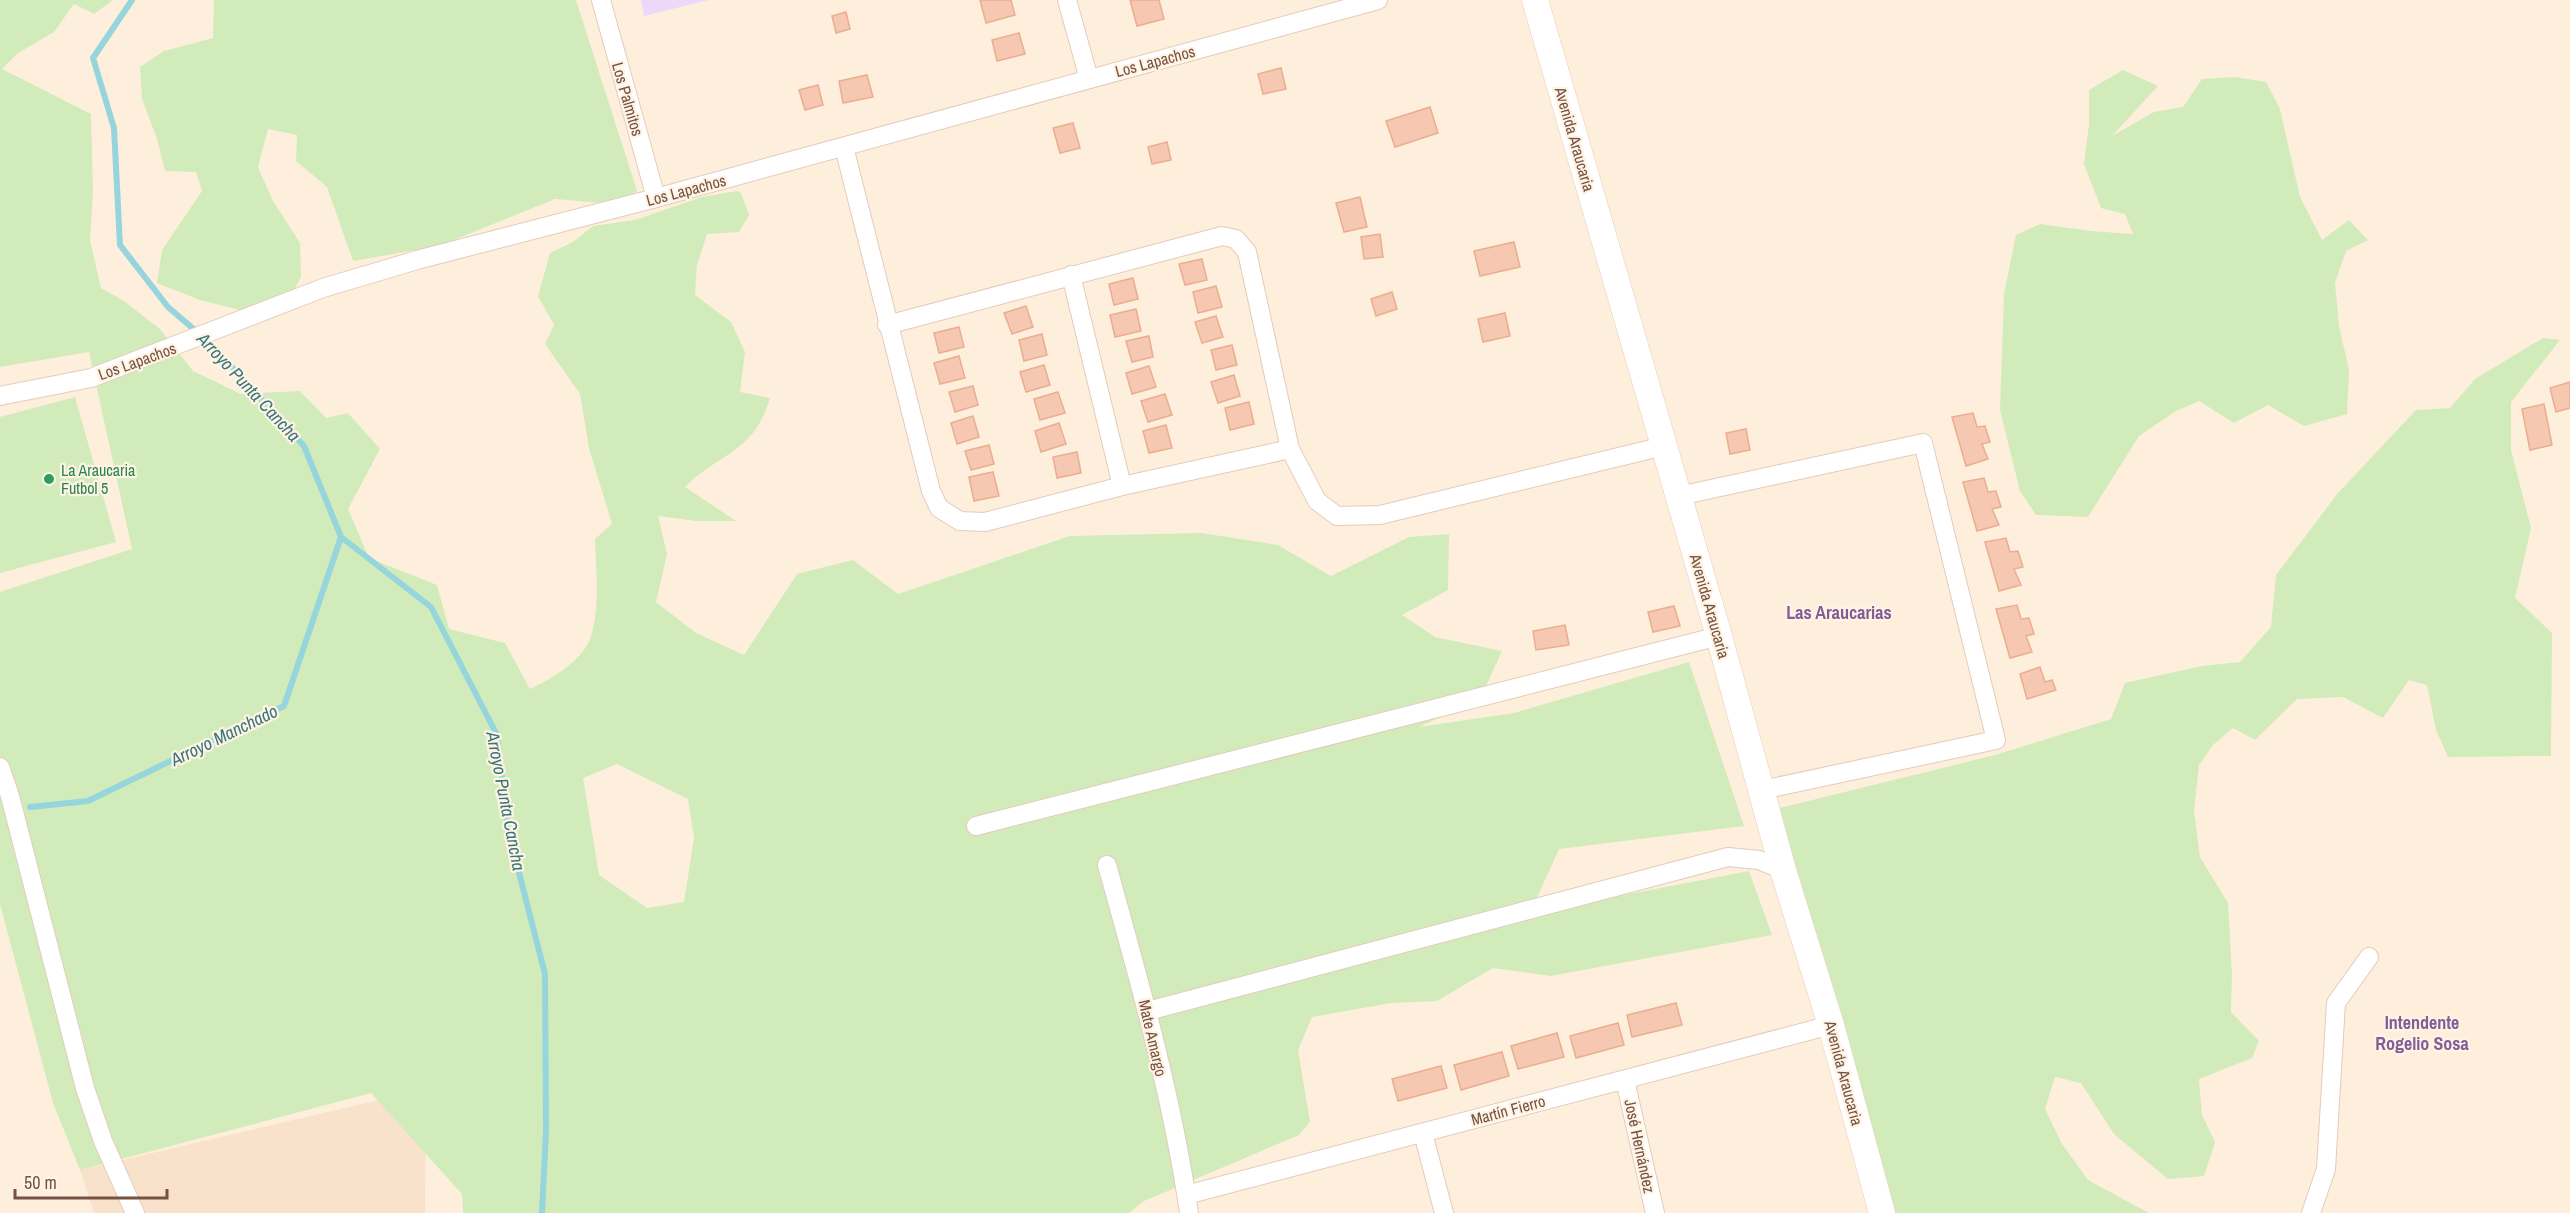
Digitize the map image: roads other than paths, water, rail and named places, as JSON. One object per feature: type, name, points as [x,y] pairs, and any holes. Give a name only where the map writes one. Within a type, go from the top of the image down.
[{"type":"main road","name":"Avenida Araucaria","points":[[1535,0],[1719,636],[1783,870],[1831,1025],[1882,1213]]},
{"type":"street","name":"Los Palmitos","points":[[601,0],[656,198]]},
{"type":"street","points":[[1067,0],[1089,79]]},
{"type":"street","name":"Los Lapachos","points":[[0,396],[91,378],[323,288],[417,260],[656,198],[1378,0]]},
{"type":"street","points":[[844,147],[887,325],[931,491],[939,508],[960,521],[985,522],[1122,486],[1290,448]]},
{"type":"street","points":[[887,325],[1222,236],[1236,239],[1247,252],[1290,448],[1317,501],[1337,516],[1380,515],[1664,446]]},
{"type":"street","points":[[1071,275],[1122,486]]},
{"type":"street","points":[[1678,496],[1923,443],[1996,740],[1762,790]]},
{"type":"street","points":[[976,826],[1719,636]]},
{"type":"street","points":[[0,767],[10,796],[85,1088],[103,1141],[135,1213]]},
{"type":"street","points":[[1148,1011],[1728,857],[1759,860],[1783,870]]},
{"type":"street","name":"Mate Amargo","points":[[1107,865],[1148,1011],[1188,1204]]},
{"type":"street","points":[[2311,1213],[2326,1169],[2336,1003],[2369,957]]},
{"type":"street","name":"Martín Fierro","points":[[1188,1204],[1423,1133],[1831,1025]]},
{"type":"street","name":"José Hernández","points":[[1625,1080],[1655,1213]]},
{"type":"street","points":[[1423,1133],[1444,1213]]},
{"type":"waterway","name":"Arroyo Punta Cancha","points":[[132,0],[93,58],[114,128],[120,245],[168,307],[211,344],[304,446],[341,537],[431,607],[497,735],[508,830],[545,974],[546,1131],[542,1213]]},
{"type":"waterway","name":"Arroyo Manchado","points":[[30,807],[88,801],[284,706],[341,537]]},
{"type":"place","name":"La Araucaria Futbol 5","points":[[49,479]]},
{"type":"district","name":"Las Araucarias","points":[[1839,612]]},
{"type":"district","name":"Intendente Rogelio Sosa","points":[[2422,1032]]}]
